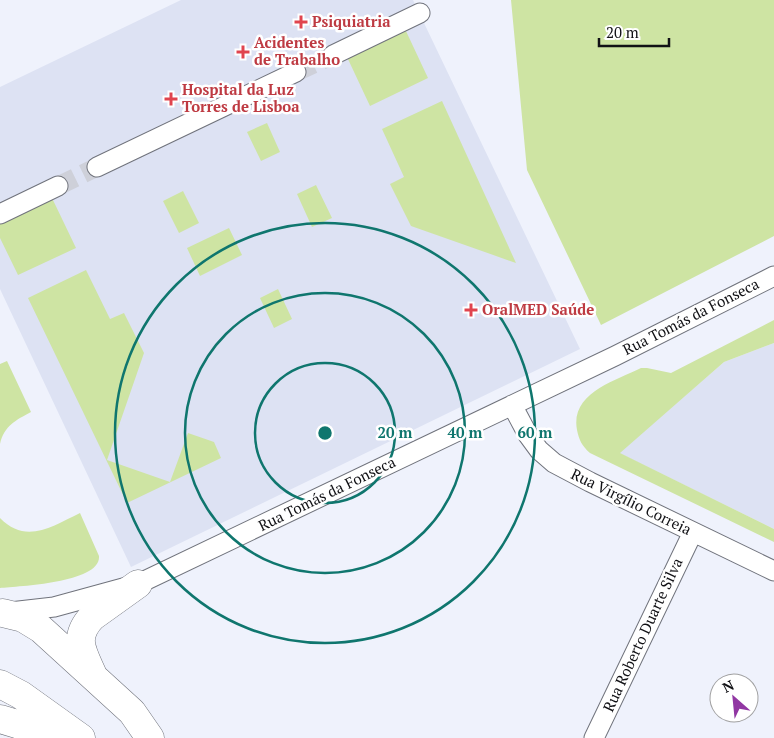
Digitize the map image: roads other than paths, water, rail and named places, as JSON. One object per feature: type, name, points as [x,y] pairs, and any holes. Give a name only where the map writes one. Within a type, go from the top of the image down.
[{"type":"main road","points":[[94,677],[82,650],[81,633],[92,617],[138,584]]},
{"type":"main road","points":[[1,613],[22,618],[41,629],[132,712],[150,738]]},
{"type":"main road","points":[[0,684],[21,695],[81,738]]},
{"type":"main road","points":[[0,719],[63,738]]},
{"type":"street","points":[[333,54],[420,13]]},
{"type":"street","points":[[97,168],[296,72]]},
{"type":"street","points":[[0,214],[58,186]]},
{"type":"street","name":"Rua Tomás da Fonseca","points":[[1,613],[48,608],[138,584],[615,356],[774,276]]},
{"type":"street","name":"Rua Virgílio Correia","points":[[512,405],[528,435],[539,450],[554,463],[774,571]]},
{"type":"street","name":"Rua Roberto Duarte Silva","points":[[594,738],[693,532]]},
{"type":"tunnel","points":[[296,72],[333,55]]},
{"type":"tunnel","points":[[58,186],[97,167]]},
{"type":"place","name":"Psiquiatria","points":[[301,22]]},
{"type":"place","name":"Acidentes de Trabalho","points":[[243,52]]},
{"type":"place","name":"Hospital da Luz Torres de Lisboa","points":[[171,99]]},
{"type":"place","name":"OralMED Saúde","points":[[471,310]]}]
